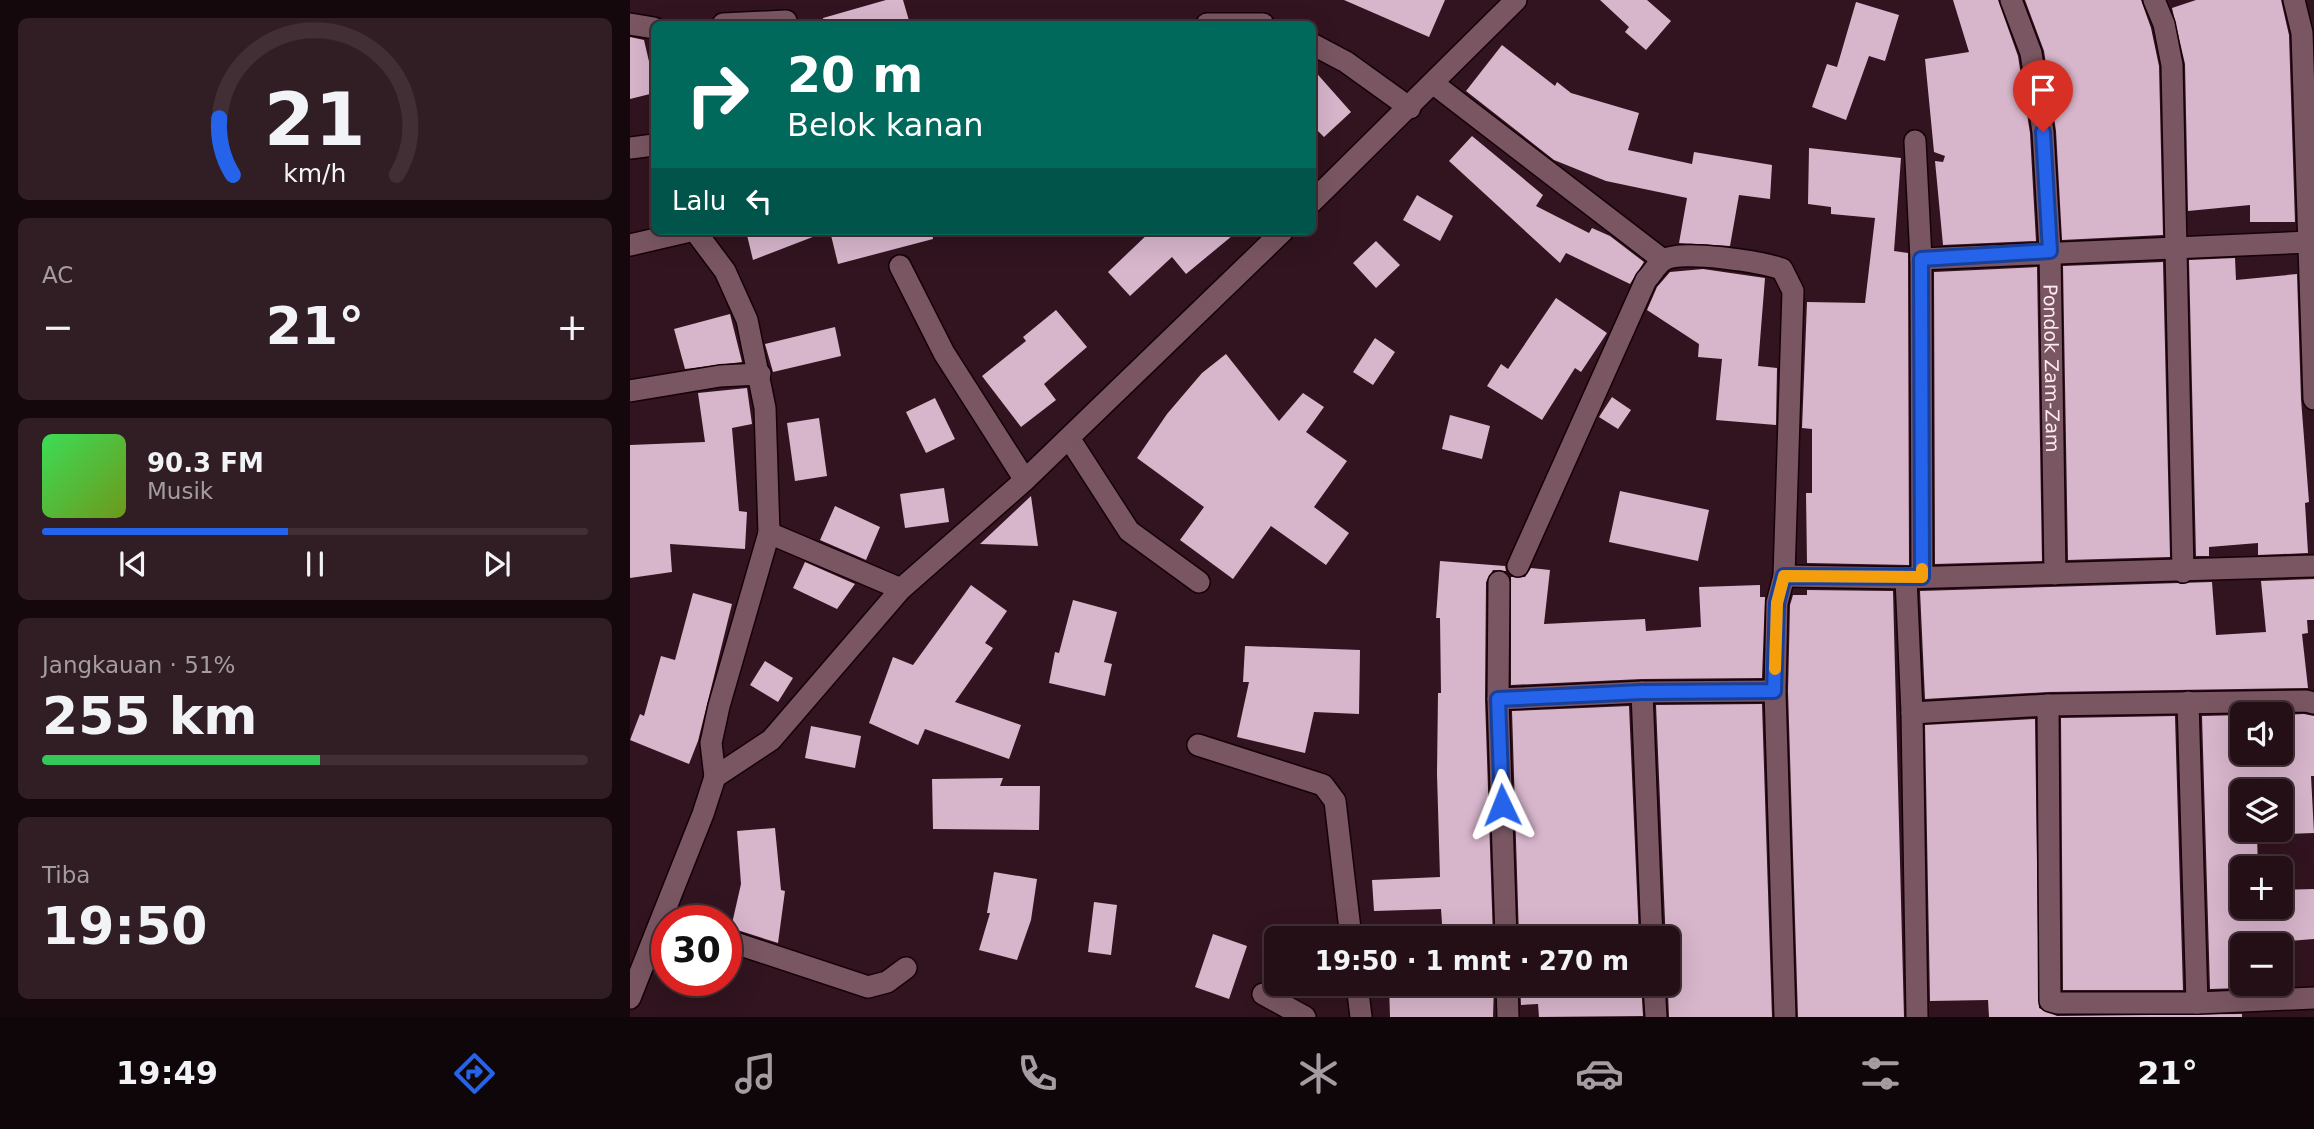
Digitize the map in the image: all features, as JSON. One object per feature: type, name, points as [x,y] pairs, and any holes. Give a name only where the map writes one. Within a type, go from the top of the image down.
[{"type":"street","points":[[783,0],[786,21]]},
{"type":"street","points":[[1316,198],[1410,108],[1516,0]]},
{"type":"street","name":"Pondok Zam-Zam","points":[[2011,0],[2031,53],[2043,132],[2050,251],[2055,574]]},
{"type":"street","points":[[2154,0],[2164,24],[2172,65],[2183,572]]},
{"type":"street","points":[[2294,0],[2302,33],[2312,191],[2309,242],[2314,399]]},
{"type":"street","points":[[630,24],[651,29]]},
{"type":"street","points":[[1316,46],[1346,62],[1410,108]]},
{"type":"street","points":[[1434,83],[1663,260]]},
{"type":"street","points":[[1915,141],[1921,259],[1912,713],[1917,1017]]},
{"type":"street","points":[[630,148],[651,145]]},
{"type":"street","points":[[630,245],[675,235]]},
{"type":"street","points":[[670,905],[715,777],[711,743],[769,533],[765,408],[747,320],[724,271],[696,235]]},
{"type":"street","points":[[715,777],[771,740],[901,589],[1026,480],[1279,235]]},
{"type":"street","points":[[1921,259],[2050,251],[2309,242]]},
{"type":"street","points":[[1518,566],[1646,280],[1663,260],[1675,256],[1692,257],[1770,265],[1782,269],[1788,276],[1793,291],[1784,576],[1777,603],[1774,691],[1785,1017]]},
{"type":"street","points":[[900,266],[944,353],[1026,480]]},
{"type":"street","points":[[630,391],[720,376],[760,374]]},
{"type":"street","points":[[1069,438],[1129,531],[1199,582]]},
{"type":"street","points":[[769,533],[901,589]]},
{"type":"street","points":[[1784,576],[1914,577],[2183,572],[2314,566]]},
{"type":"street","points":[[1499,582],[1498,699],[1506,926]]},
{"type":"street","points":[[1498,699],[1642,692],[1774,691]]},
{"type":"street","points":[[1642,692],[1652,926]]},
{"type":"street","points":[[2188,702],[2197,1003]]},
{"type":"street","points":[[1912,713],[2048,705],[2314,703]]},
{"type":"street","points":[[2048,705],[2050,1001],[2197,1003],[2314,998]]},
{"type":"street","points":[[1198,745],[1323,785],[1335,802],[1350,926]]},
{"type":"street","points":[[742,945],[868,987],[887,982],[906,968]]},
{"type":"street","points":[[630,998],[651,950]]},
{"type":"street","points":[[1263,995],[1305,1017]]},
{"type":"street","points":[[1358,996],[1361,1017]]},
{"type":"street","points":[[1507,996],[1508,1017]]},
{"type":"street","points":[[1655,996],[1656,1017]]},
{"type":"building","points":[[886,0],[903,0],[909,21],[824,21],[823,18]]},
{"type":"building","points":[[1344,0],[1445,0],[1429,37]]},
{"type":"building","points":[[1600,0],[1647,0],[1671,21],[1646,50],[1625,32],[1629,27]]},
{"type":"building","points":[[1953,0],[1998,0],[2018,56],[2030,133],[2036,241],[1943,245],[1935,161],[1943,162],[1945,156],[1934,152],[1925,59],[1969,52]]},
{"type":"building","points":[[2025,0],[2141,0],[2151,28],[2159,66],[2163,235],[2062,240],[2056,131],[2044,51]]},
{"type":"building","points":[[2196,0],[2281,0],[2289,35],[2295,222],[2250,222],[2250,205],[2188,211],[2185,64],[2172,8]]},
{"type":"building","points":[[1856,2],[1899,15],[1885,61],[1869,56],[1846,120],[1812,107],[1827,64],[1837,67]]},
{"type":"building","points":[[630,37],[644,40],[651,70],[651,94],[630,99]]},
{"type":"building","points":[[1502,45],[1555,86],[1557,82],[1571,93],[1639,113],[1628,150],[1692,164],[1694,152],[1772,165],[1770,199],[1739,195],[1730,246],[1679,243],[1687,198],[1606,181],[1554,160],[1466,91]]},
{"type":"building","points":[[1316,73],[1351,112],[1324,137],[1316,129]]},
{"type":"building","points":[[1472,136],[1543,195],[1536,206],[1589,233],[1592,228],[1610,236],[1644,262],[1630,284],[1566,253],[1560,263],[1449,161]]},
{"type":"building","points":[[1809,148],[1901,158],[1894,251],[1908,253],[1909,565],[1807,563],[1806,493],[1812,493],[1812,429],[1802,428],[1807,302],[1865,303],[1875,218],[1831,214],[1831,207],[1808,204]]},
{"type":"building","points":[[1417,195],[1453,216],[1440,241],[1403,220]]},
{"type":"building","points":[[747,235],[818,235],[753,260]]},
{"type":"building","points":[[831,235],[932,235],[933,239],[838,264]]},
{"type":"building","points":[[1147,235],[1233,235],[1186,274],[1172,257],[1130,296],[1108,272]]},
{"type":"building","points":[[1376,241],[1400,265],[1376,288],[1353,263]]},
{"type":"building","points":[[2235,258],[2236,280],[2297,274],[2301,399],[2309,502],[2305,503],[2308,553],[2258,555],[2258,543],[2209,547],[2209,556],[2196,556],[2189,260]]},
{"type":"building","points":[[2163,262],[2170,557],[2068,560],[2063,266]]},
{"type":"building","points":[[2037,267],[2042,561],[1935,564],[1934,272]]},
{"type":"building","points":[[1703,269],[1765,278],[1758,366],[1777,368],[1776,425],[1716,420],[1722,359],[1698,357],[1699,344],[1647,310],[1657,287],[1670,272]]},
{"type":"building","points":[[1556,298],[1607,333],[1581,372],[1575,368],[1542,420],[1487,386],[1501,364],[1508,369]]},
{"type":"building","points":[[1056,310],[1087,347],[1044,384],[1056,400],[1021,427],[982,376],[1026,341],[1023,337]]},
{"type":"building","points":[[730,314],[742,362],[685,369],[674,329]]},
{"type":"building","points":[[835,327],[841,356],[773,372],[765,344]]},
{"type":"building","points":[[1375,338],[1395,352],[1373,385],[1353,372]]},
{"type":"building","points":[[1226,354],[1279,421],[1303,393],[1324,407],[1306,432],[1347,461],[1314,507],[1349,533],[1326,565],[1271,526],[1233,579],[1180,540],[1204,507],[1137,458],[1167,414],[1202,373]]},
{"type":"building","points":[[747,388],[752,424],[732,428],[739,511],[747,512],[745,549],[670,544],[672,572],[630,578],[630,445],[705,442],[698,393]]},
{"type":"building","points":[[1612,397],[1631,410],[1618,429],[1599,417]]},
{"type":"building","points":[[935,398],[955,439],[926,453],[906,412]]},
{"type":"building","points":[[1450,415],[1490,426],[1482,459],[1442,449]]},
{"type":"building","points":[[819,418],[827,476],[795,481],[787,423]]},
{"type":"building","points":[[944,488],[949,522],[905,528],[900,494]]},
{"type":"building","points":[[1620,491],[1709,510],[1698,561],[1609,542]]},
{"type":"building","points":[[1031,496],[1038,546],[980,544]]},
{"type":"building","points":[[835,506],[880,527],[866,560],[820,540]]},
{"type":"building","points":[[1440,561],[1505,566],[1506,571],[1493,570],[1486,582],[1485,699],[1493,926],[1442,926],[1441,909],[1374,911],[1372,880],[1440,877],[1437,774],[1438,693],[1441,693],[1440,618],[1436,618]]},
{"type":"building","points":[[805,562],[855,584],[837,609],[793,588]]},
{"type":"building","points":[[1531,568],[1550,570],[1544,624],[1645,619],[1646,631],[1701,627],[1699,587],[1760,585],[1760,597],[1765,597],[1762,678],[1642,679],[1511,685],[1511,577],[1525,577]]},
{"type":"building","points":[[2314,579],[2314,620],[2307,620],[2308,633],[2302,634],[2308,688],[2048,692],[1925,699],[1920,591],[2212,582],[2216,635],[2266,632],[2261,581]]},
{"type":"building","points":[[971,585],[1007,611],[985,643],[993,648],[955,702],[1021,725],[1009,759],[925,729],[918,745],[869,723],[893,657],[913,665]]},
{"type":"building","points":[[1807,590],[1893,591],[1904,1017],[1798,1017],[1788,691],[1790,605],[1793,595],[1807,595]]},
{"type":"building","points":[[693,593],[732,604],[698,741],[689,764],[630,740],[640,714],[644,716],[661,656],[675,660]]},
{"type":"building","points":[[1073,600],[1117,612],[1104,662],[1112,664],[1105,696],[1049,683],[1055,652],[1059,653]]},
{"type":"building","points":[[1245,646],[1360,650],[1359,714],[1314,712],[1305,753],[1237,737],[1249,682],[1243,682]]},
{"type":"building","points":[[765,661],[793,678],[778,702],[750,685]]},
{"type":"building","points":[[1762,704],[1772,1017],[1669,1017],[1668,996],[1680,996],[1680,926],[1665,926],[1656,705]]},
{"type":"building","points":[[1629,706],[1638,926],[1519,926],[1512,711]]},
{"type":"building","points":[[2293,714],[2314,716],[2314,776],[2311,776],[2314,833],[2293,834],[2293,779],[2230,779],[2230,842],[2257,842],[2258,856],[2230,856],[2230,919],[2293,919],[2293,890],[2314,889],[2314,939],[2293,941],[2293,933],[2230,933],[2230,988],[2210,989],[2202,716],[2230,715],[2230,765],[2293,765]]},
{"type":"building","points":[[2175,716],[2183,990],[2063,990],[2061,718]]},
{"type":"building","points":[[2035,719],[2039,1008],[2057,1016],[2242,1014],[2242,1017],[1989,1017],[1988,1000],[1930,1001],[1925,725]]},
{"type":"building","points":[[811,726],[861,736],[855,768],[805,758]]},
{"type":"building","points":[[1003,778],[1000,786],[1040,786],[1039,830],[933,829],[932,779]]},
{"type":"building","points":[[775,828],[781,890],[785,891],[778,943],[742,932],[742,905],[736,905],[741,884],[737,831]]},
{"type":"building","points":[[994,872],[1037,879],[1031,920],[1017,960],[979,950],[990,913],[987,913]]},
{"type":"building","points":[[1094,902],[1117,905],[1111,955],[1088,952]]},
{"type":"building","points":[[1213,934],[1247,946],[1229,999],[1195,987]]},
{"type":"building","points":[[1389,996],[1494,996],[1493,1017],[1390,1017]]},
{"type":"building","points":[[1521,996],[1642,996],[1643,1016],[1539,1017],[1538,1004],[1521,1005]]},
{"type":"slow traffic","points":[[1775,669],[1777,603],[1784,576],[1906,578],[1922,577],[1922,569]]},
{"type":"route","points":[[1502,805],[1498,699],[1642,692],[1774,691],[1777,603],[1784,576],[1922,577],[1921,259],[2050,251],[2043,132]]}]
